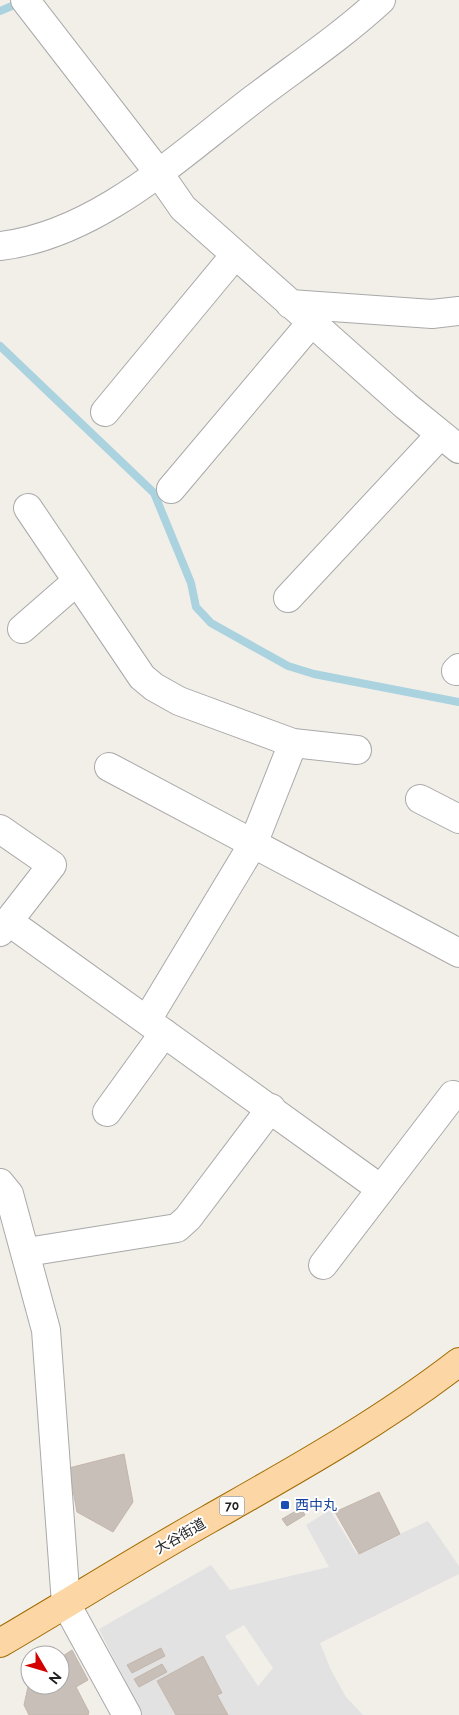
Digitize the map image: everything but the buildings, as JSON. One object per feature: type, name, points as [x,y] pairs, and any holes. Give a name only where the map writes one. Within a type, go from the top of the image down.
[{"type":"main road","name":"大谷街道","points":[[0,1643],[183,1534],[300,1469],[370,1425],[459,1362]]},
{"type":"street","points":[[0,246],[23,244],[74,226],[132,192],[381,0]]},
{"type":"street","points":[[30,7],[158,172],[183,208],[290,304],[450,442],[288,598]]},
{"type":"street","points":[[105,412],[235,254]]},
{"type":"street","points":[[290,304],[432,314],[459,311]]},
{"type":"street","points":[[171,489],[312,323]]},
{"type":"street","points":[[28,508],[142,677],[154,688],[179,701],[293,743],[357,750]]},
{"type":"street","points":[[22,628],[77,580]]},
{"type":"street","points":[[107,1112],[156,1026],[253,844],[293,743]]},
{"type":"street","points":[[109,767],[459,953]]},
{"type":"street","points":[[420,799],[459,819]]},
{"type":"street","points":[[0,829],[52,865],[4,927],[156,1026],[381,1189]]},
{"type":"street","points":[[323,1265],[453,1095]]},
{"type":"street","points":[[27,1252],[177,1228],[188,1218],[271,1108]]},
{"type":"street","points":[[0,1183],[9,1194],[27,1252],[46,1330],[66,1604],[127,1715]]},
{"type":"shaded area","points":[[330,1510],[357,1554],[428,1521],[459,1566],[459,1574],[320,1643],[331,1670],[346,1697],[363,1715],[228,1715],[217,1695],[222,1693],[203,1656],[157,1681],[176,1715],[142,1715],[99,1629],[211,1565],[230,1590],[329,1567],[306,1525]],"holes":[[[244,1625],[273,1668],[258,1686],[225,1636]]]},
{"type":"waterway","points":[[0,11],[21,2]]},
{"type":"waterway","points":[[0,346],[154,493],[191,583],[196,607],[211,623],[288,666],[314,674],[459,702]]},
{"type":"place","name":"西中丸","points":[[285,1505]]}]
